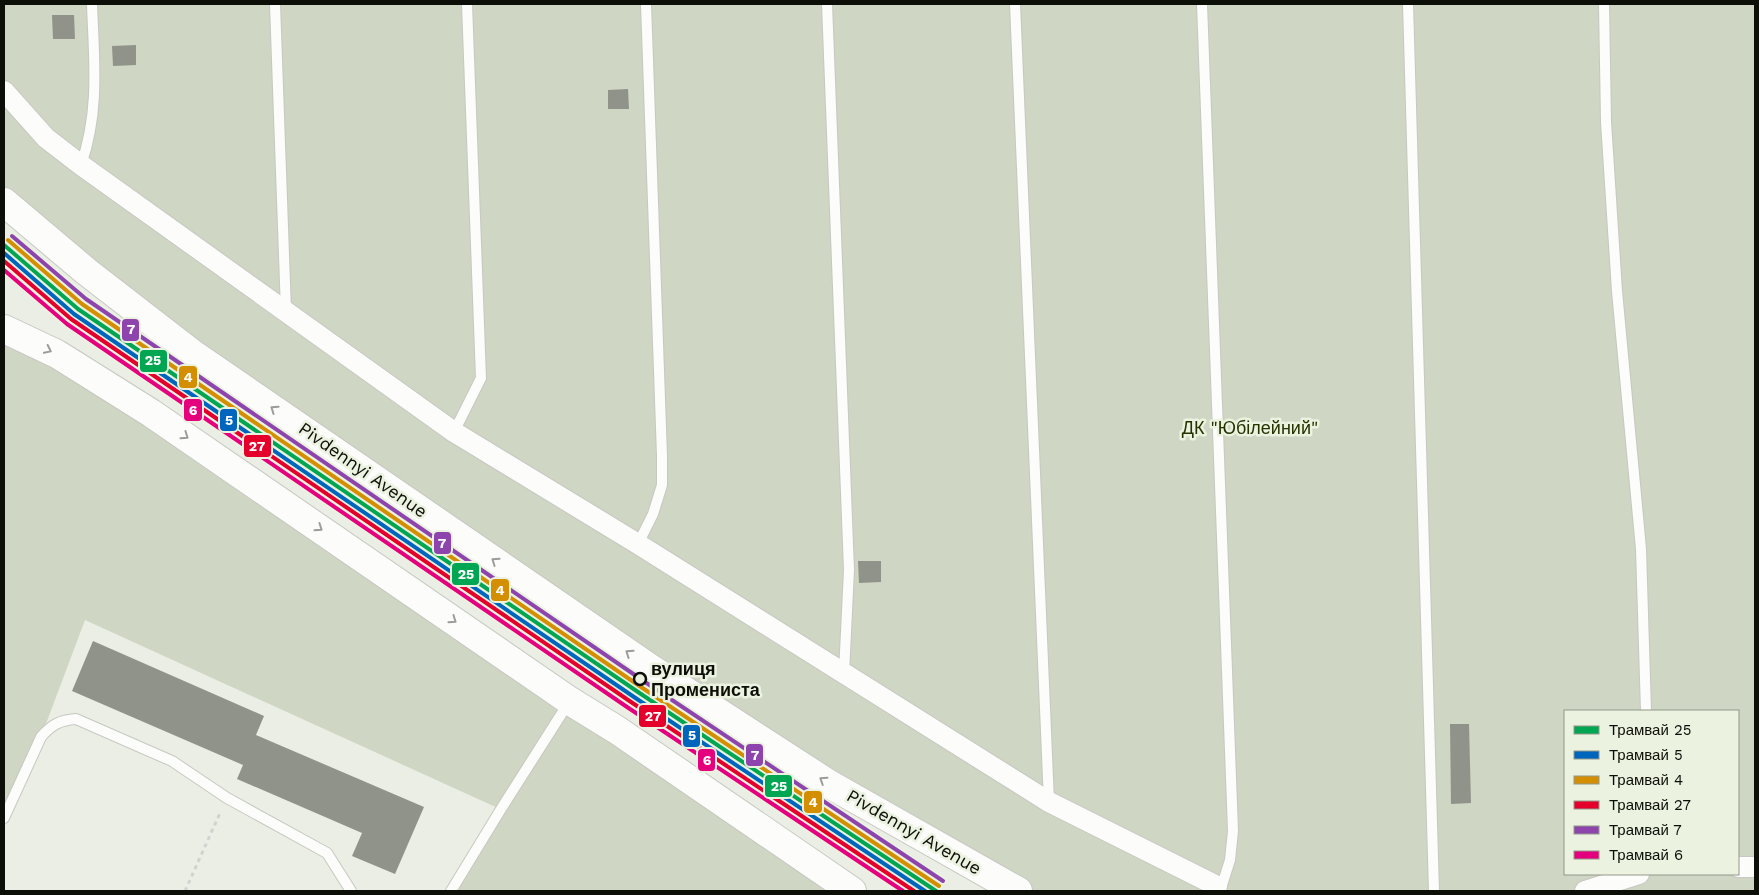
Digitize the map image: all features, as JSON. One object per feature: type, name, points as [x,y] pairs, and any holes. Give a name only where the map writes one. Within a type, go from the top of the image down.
[{"type":"main road","name":"Pivdennyi Avenue","points":[[4,202],[87,272],[193,354],[650,668],[829,784],[1018,891]]},
{"type":"main road","points":[[4,329],[58,354],[151,413],[570,701],[617,730],[852,891]]},
{"type":"street","points":[[4,91],[46,138],[81,165],[454,432],[638,544],[1049,802],[1224,888]]},
{"type":"street","points":[[1739,867],[1755,867]]},
{"type":"street","points":[[1585,891],[1636,875]]},
{"type":"lane","points":[[81,165],[94,114],[95,79],[92,4]]},
{"type":"lane","points":[[275,4],[286,311]]},
{"type":"lane","points":[[454,432],[481,378],[468,4]]},
{"type":"lane","points":[[638,544],[653,514],[662,485],[646,4]]},
{"type":"lane","points":[[827,4],[849,570],[844,673]]},
{"type":"lane","points":[[1015,4],[1049,802]]},
{"type":"lane","points":[[1202,4],[1234,831],[1224,888]]},
{"type":"lane","points":[[1408,4],[1434,891]]},
{"type":"lane","points":[[1604,4],[1606,122],[1617,291],[1641,549],[1646,710]]},
{"type":"lane","points":[[451,891],[500,809],[570,701]]},
{"type":"lane","points":[[4,818],[41,737],[49,727],[62,720],[76,719],[172,761],[227,798],[327,853],[351,891]]},
{"type":"path","points":[[185,891],[227,798]]},
{"type":"green space","name":"ДК \"Юбілейний\"","points":[[4,4],[1755,4],[1755,891],[1018,891],[650,668],[4,202]]},
{"type":"green space","points":[[4,329],[853,891],[451,891],[500,809],[85,620],[41,737],[4,818]]},
{"type":"building","points":[[52,15],[74,15],[75,39],[53,39]]},
{"type":"building","points":[[136,45],[136,65],[113,66],[112,46]]},
{"type":"building","points":[[628,89],[629,109],[608,109],[608,90]]},
{"type":"building","points":[[858,561],[881,561],[881,582],[859,583]]},
{"type":"building","points":[[93,641],[264,716],[256,735],[424,807],[395,874],[352,856],[362,833],[237,779],[243,765],[72,691]]},
{"type":"building","points":[[1450,724],[1469,724],[1471,803],[1451,804]]},
{"type":"tram line","name":"7","points":[[12,236],[86,299],[645,682],[943,881]]},
{"type":"tram line","name":"4","points":[[8,240],[82,304],[641,687],[939,886]]},
{"type":"tram line","name":"25","points":[[4,245],[78,309],[638,692],[936,891]]},
{"type":"tram line","name":"5","points":[[4,253],[74,314],[634,697],[925,891]]},
{"type":"tram line","name":"27","points":[[4,261],[71,319],[631,702],[914,891]]},
{"type":"tram line","name":"6","points":[[4,270],[67,324],[627,707],[903,891]]},
{"type":"place","name":"вулиця Промениста","points":[[640,679]]}]
